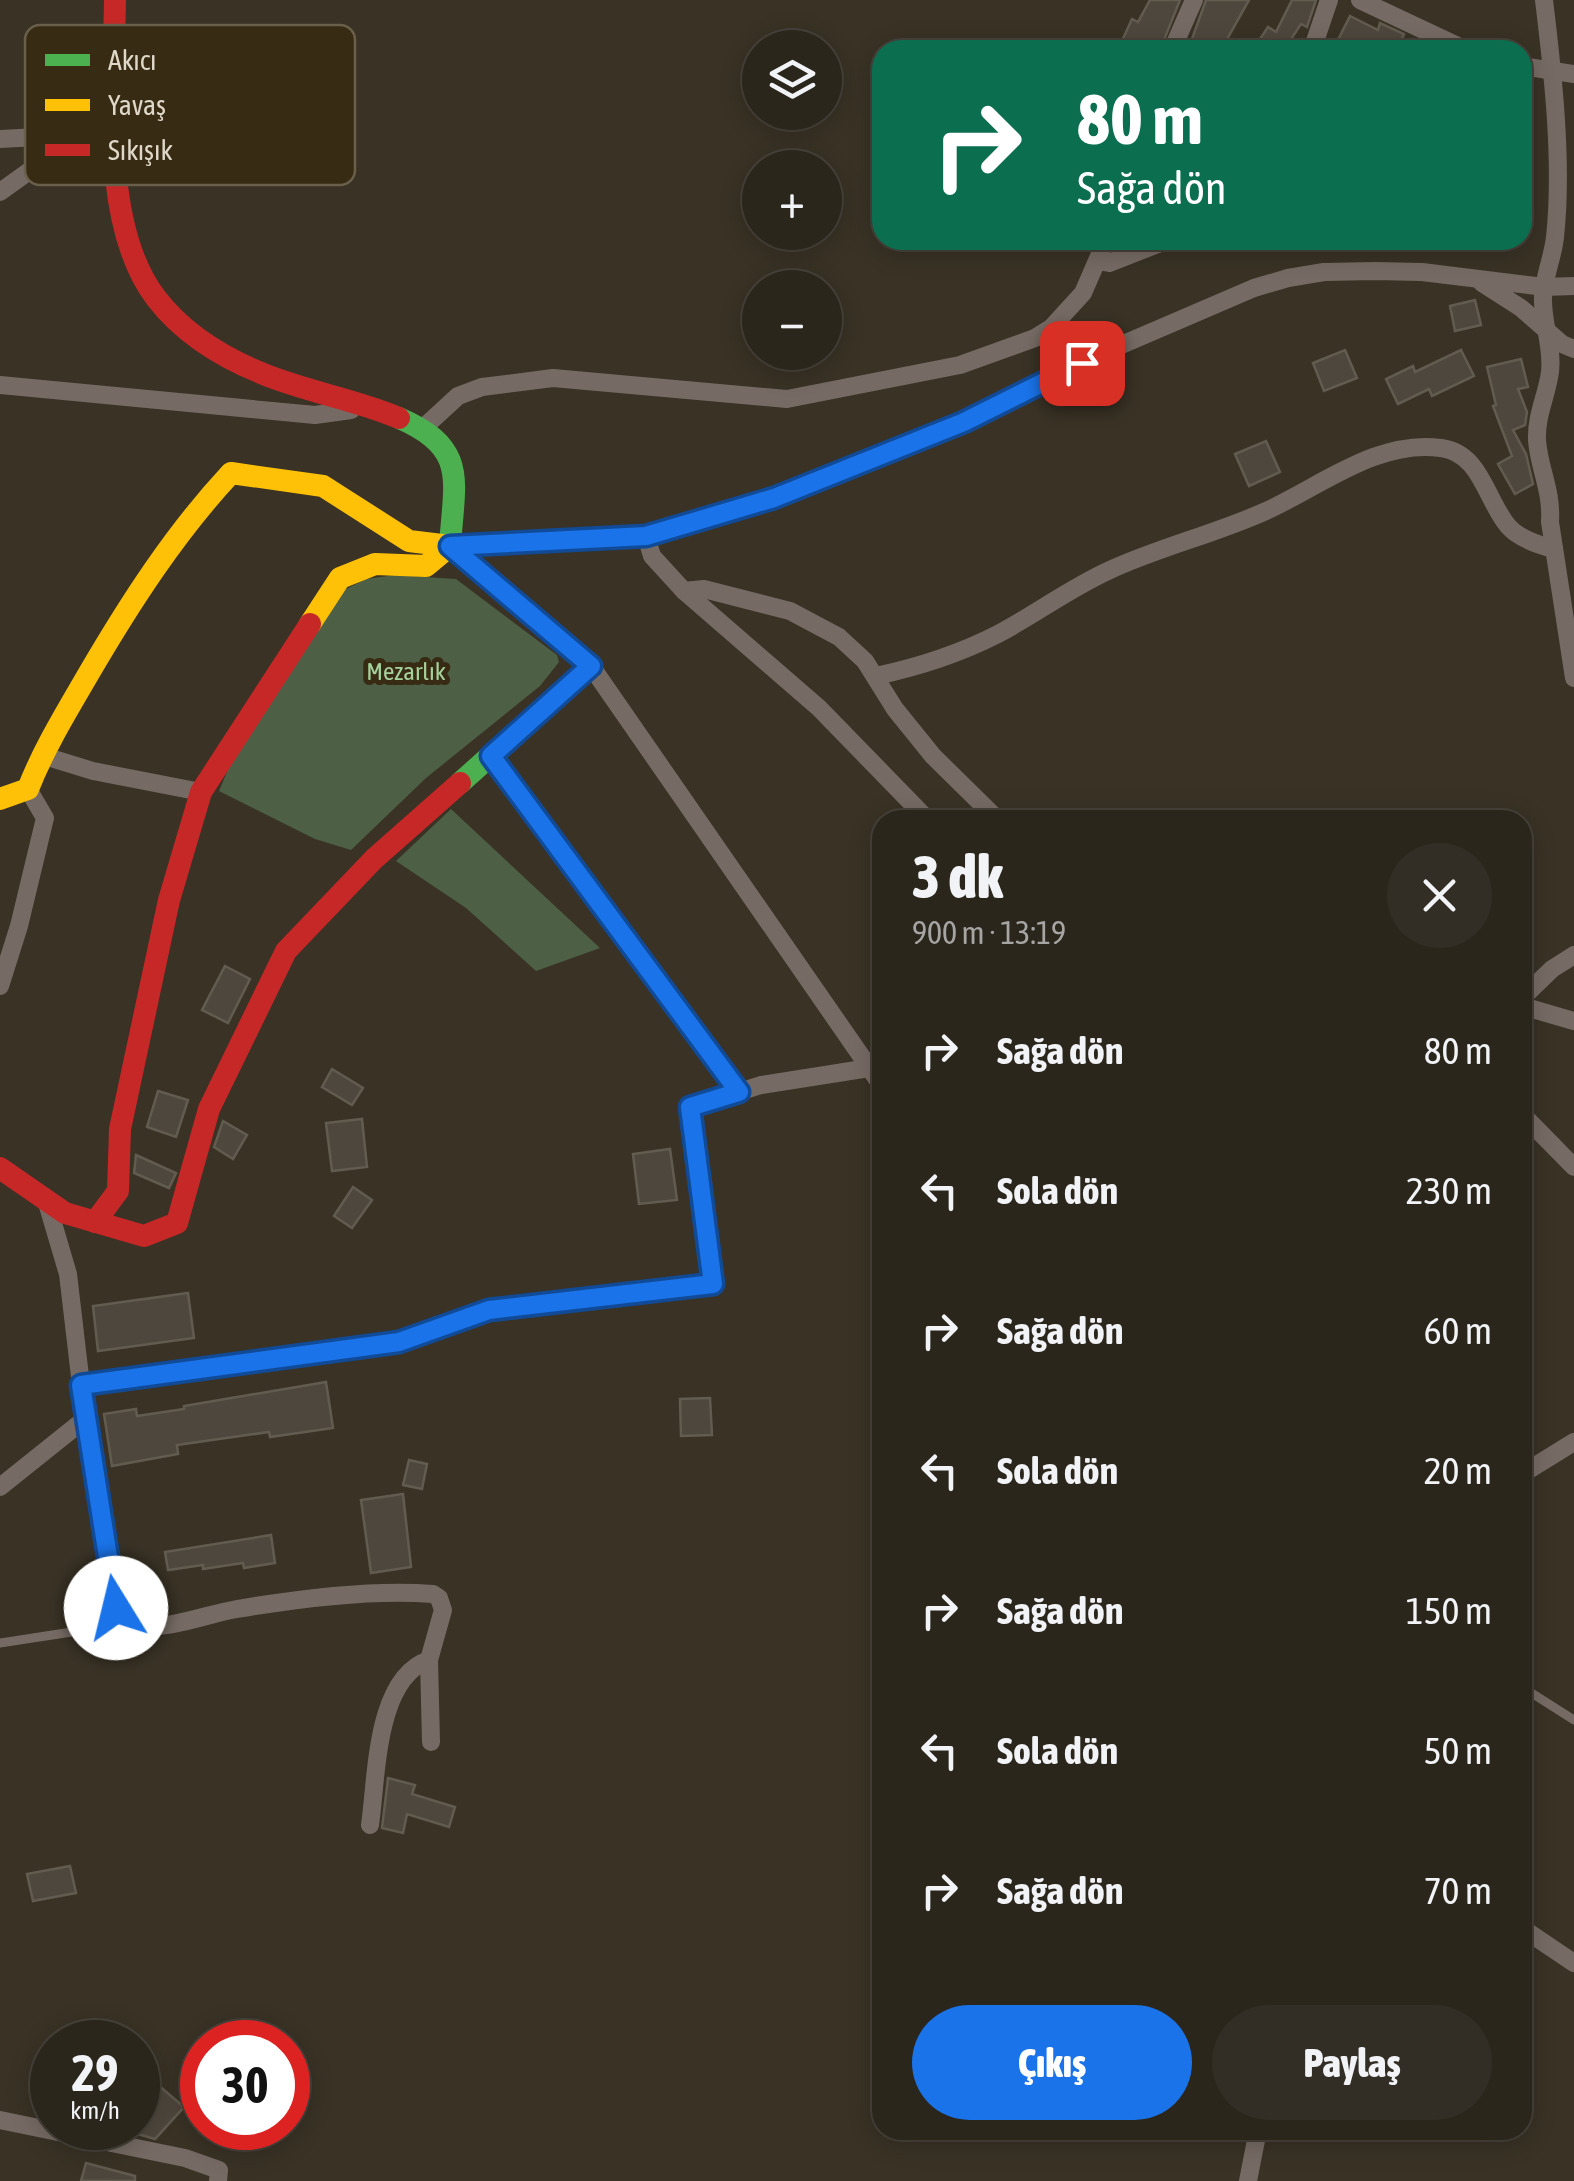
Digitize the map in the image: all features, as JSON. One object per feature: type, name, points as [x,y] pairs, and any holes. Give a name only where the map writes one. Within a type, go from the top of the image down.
[{"type":"street","points":[[115,0],[115,25]]},
{"type":"street","points":[[1176,40],[1194,0]]},
{"type":"street","points":[[1315,40],[1329,0]]},
{"type":"street","points":[[1360,0],[1445,40]]},
{"type":"street","points":[[1544,0],[1553,72],[1555,235],[1544,287],[1550,372],[1540,408],[1537,442],[1551,496],[1550,522],[1574,678]]},
{"type":"street","points":[[1532,68],[1574,74]]},
{"type":"street","points":[[0,139],[25,137]]},
{"type":"street","points":[[0,192],[25,174]]},
{"type":"street","points":[[119,185],[132,252],[154,296],[207,345],[278,380],[355,402],[438,440],[450,458],[450,546],[591,666],[872,1060]]},
{"type":"street","points":[[421,430],[458,396],[482,387],[554,378],[787,399],[960,365],[1035,338],[1051,328],[1083,293],[1102,250]]},
{"type":"street","points":[[1098,261],[1110,264],[1144,250]]},
{"type":"street","points":[[0,800],[28,789],[41,755],[119,622],[196,510],[231,473],[324,486],[409,542],[450,546],[646,536],[774,498],[964,422],[1112,349],[1254,288],[1324,272],[1406,272],[1544,287],[1574,286]]},
{"type":"street","points":[[1473,278],[1521,308],[1562,344],[1574,349]]},
{"type":"street","points":[[0,385],[316,415],[351,410],[355,402]]},
{"type":"street","points":[[876,676],[966,649],[1112,569],[1250,518],[1392,450],[1428,447],[1456,453],[1479,476],[1507,525],[1528,541],[1554,549]]},
{"type":"street","points":[[646,536],[652,556],[684,591],[818,708],[918,810]]},
{"type":"street","points":[[95,1222],[118,1191],[120,1129],[168,900],[201,792],[340,578],[376,564],[426,566],[450,546]]},
{"type":"street","points":[[684,591],[704,590],[807,618],[839,637],[876,676],[913,733],[988,810]]},
{"type":"street","points":[[0,1168],[65,1213],[144,1236],[177,1223],[209,1108],[286,950],[374,859],[591,666]]},
{"type":"street","points":[[41,755],[93,771],[201,792]]},
{"type":"street","points":[[491,756],[739,1092]]},
{"type":"street","points":[[0,986],[46,818],[28,789]]},
{"type":"street","points":[[1532,988],[1574,955]]},
{"type":"street","points":[[1532,1009],[1574,1021]]},
{"type":"street","points":[[81,1385],[399,1342],[489,1310],[713,1284],[690,1107],[739,1092],[872,1068]]},
{"type":"street","points":[[1532,1124],[1574,1168]]},
{"type":"street","points":[[47,1203],[68,1274],[85,1419],[116,1608],[126,1620],[151,1626],[237,1609],[330,1598],[432,1594],[439,1598],[443,1610],[428,1660],[431,1742]]},
{"type":"street","points":[[0,1487],[85,1419]]},
{"type":"street","points":[[1532,1468],[1574,1442]]},
{"type":"street","points":[[370,1824],[386,1714],[402,1680],[417,1664],[428,1660]]},
{"type":"street","points":[[1532,1935],[1574,1964]]},
{"type":"street","points":[[0,2120],[185,2158],[219,2170],[218,2181]]},
{"type":"street","points":[[1248,2181],[1256,2140]]},
{"type":"lane","points":[[0,1643],[100,1628],[126,1620]]},
{"type":"lane","points":[[1532,1693],[1574,1720]]},
{"type":"green space","name":"Mezarlık","points":[[395,575],[456,579],[557,655],[559,662],[540,686],[426,778],[351,850],[315,839],[219,791],[229,767],[344,590],[366,579]]},
{"type":"green space","points":[[451,809],[600,948],[536,971],[466,908],[396,861]]},
{"type":"building","points":[[1150,0],[1180,0],[1164,40],[1122,40],[1132,19],[1138,22]]},
{"type":"building","points":[[1206,0],[1249,0],[1227,40],[1192,40]]},
{"type":"building","points":[[1292,0],[1316,0],[1307,27],[1301,24],[1291,40],[1259,40],[1268,27],[1276,32]]},
{"type":"building","points":[[1350,16],[1378,30],[1380,23],[1404,34],[1401,40],[1338,40]]},
{"type":"building","points":[[1475,300],[1481,325],[1455,331],[1450,306]]},
{"type":"building","points":[[1345,350],[1357,378],[1324,391],[1313,363]]},
{"type":"building","points":[[1461,350],[1474,376],[1432,396],[1429,389],[1398,404],[1386,379],[1413,366],[1415,372]]},
{"type":"building","points":[[1521,359],[1528,387],[1518,389],[1527,412],[1525,425],[1513,430],[1526,454],[1533,484],[1515,494],[1498,464],[1512,456],[1493,406],[1496,405],[1487,367]]},
{"type":"building","points":[[1266,441],[1280,472],[1249,486],[1235,454]]},
{"type":"building","points":[[225,966],[250,979],[228,1023],[202,1010]]},
{"type":"building","points":[[332,1069],[363,1088],[352,1105],[322,1087]]},
{"type":"building","points":[[158,1091],[188,1100],[176,1137],[147,1127]]},
{"type":"building","points":[[362,1119],[367,1167],[332,1171],[326,1123]]},
{"type":"building","points":[[223,1121],[247,1135],[233,1159],[214,1147]]},
{"type":"building","points":[[670,1149],[677,1200],[639,1204],[633,1154]]},
{"type":"building","points":[[136,1155],[176,1173],[169,1188],[134,1173]]},
{"type":"building","points":[[353,1187],[372,1200],[352,1228],[334,1216]]},
{"type":"building","points":[[188,1293],[194,1338],[98,1351],[93,1306]]},
{"type":"building","points":[[326,1382],[333,1428],[177,1445],[178,1454],[112,1466],[104,1414],[136,1409],[137,1416]]},
{"type":"building","points":[[710,1398],[712,1435],[681,1436],[680,1399]]},
{"type":"building","points":[[409,1460],[427,1464],[422,1489],[403,1485]]},
{"type":"building","points":[[403,1494],[411,1567],[371,1573],[361,1500]]},
{"type":"building","points":[[271,1535],[275,1563],[168,1570],[165,1552]]},
{"type":"building","points":[[388,1778],[415,1785],[412,1794],[455,1807],[449,1827],[407,1814],[403,1833],[382,1828]]},
{"type":"building","points":[[70,1866],[76,1893],[33,1901],[27,1874]]},
{"type":"building","points":[[160,2087],[180,2104],[180,2111],[160,2133]]},
{"type":"building","points":[[86,2163],[135,2176],[135,2181],[81,2181]]},
{"type":"traffic: fast","points":[[399,418],[421,429],[447,455],[454,485],[450,546],[591,666],[460,783]]},
{"type":"traffic: slow","points":[[0,799],[28,789],[64,716],[137,595],[172,544],[231,473],[323,486],[409,541],[450,546],[426,566],[375,564],[340,578],[310,624]]},
{"type":"traffic: jam","points":[[115,0],[115,25]]},
{"type":"traffic: jam","points":[[117,185],[126,233],[138,268],[156,298],[190,332],[246,367],[399,418]]},
{"type":"traffic: jam","points":[[95,1222],[118,1191],[120,1129],[169,900],[201,792],[310,624]]},
{"type":"traffic: jam","points":[[0,1168],[65,1213],[144,1236],[177,1223],[209,1109],[286,951],[374,859],[460,783]]},
{"type":"route","points":[[116,1608],[81,1385],[399,1342],[489,1310],[713,1284],[690,1107],[739,1092],[491,756],[591,666],[450,546],[646,536],[774,498],[964,422],[1082,363]]}]
